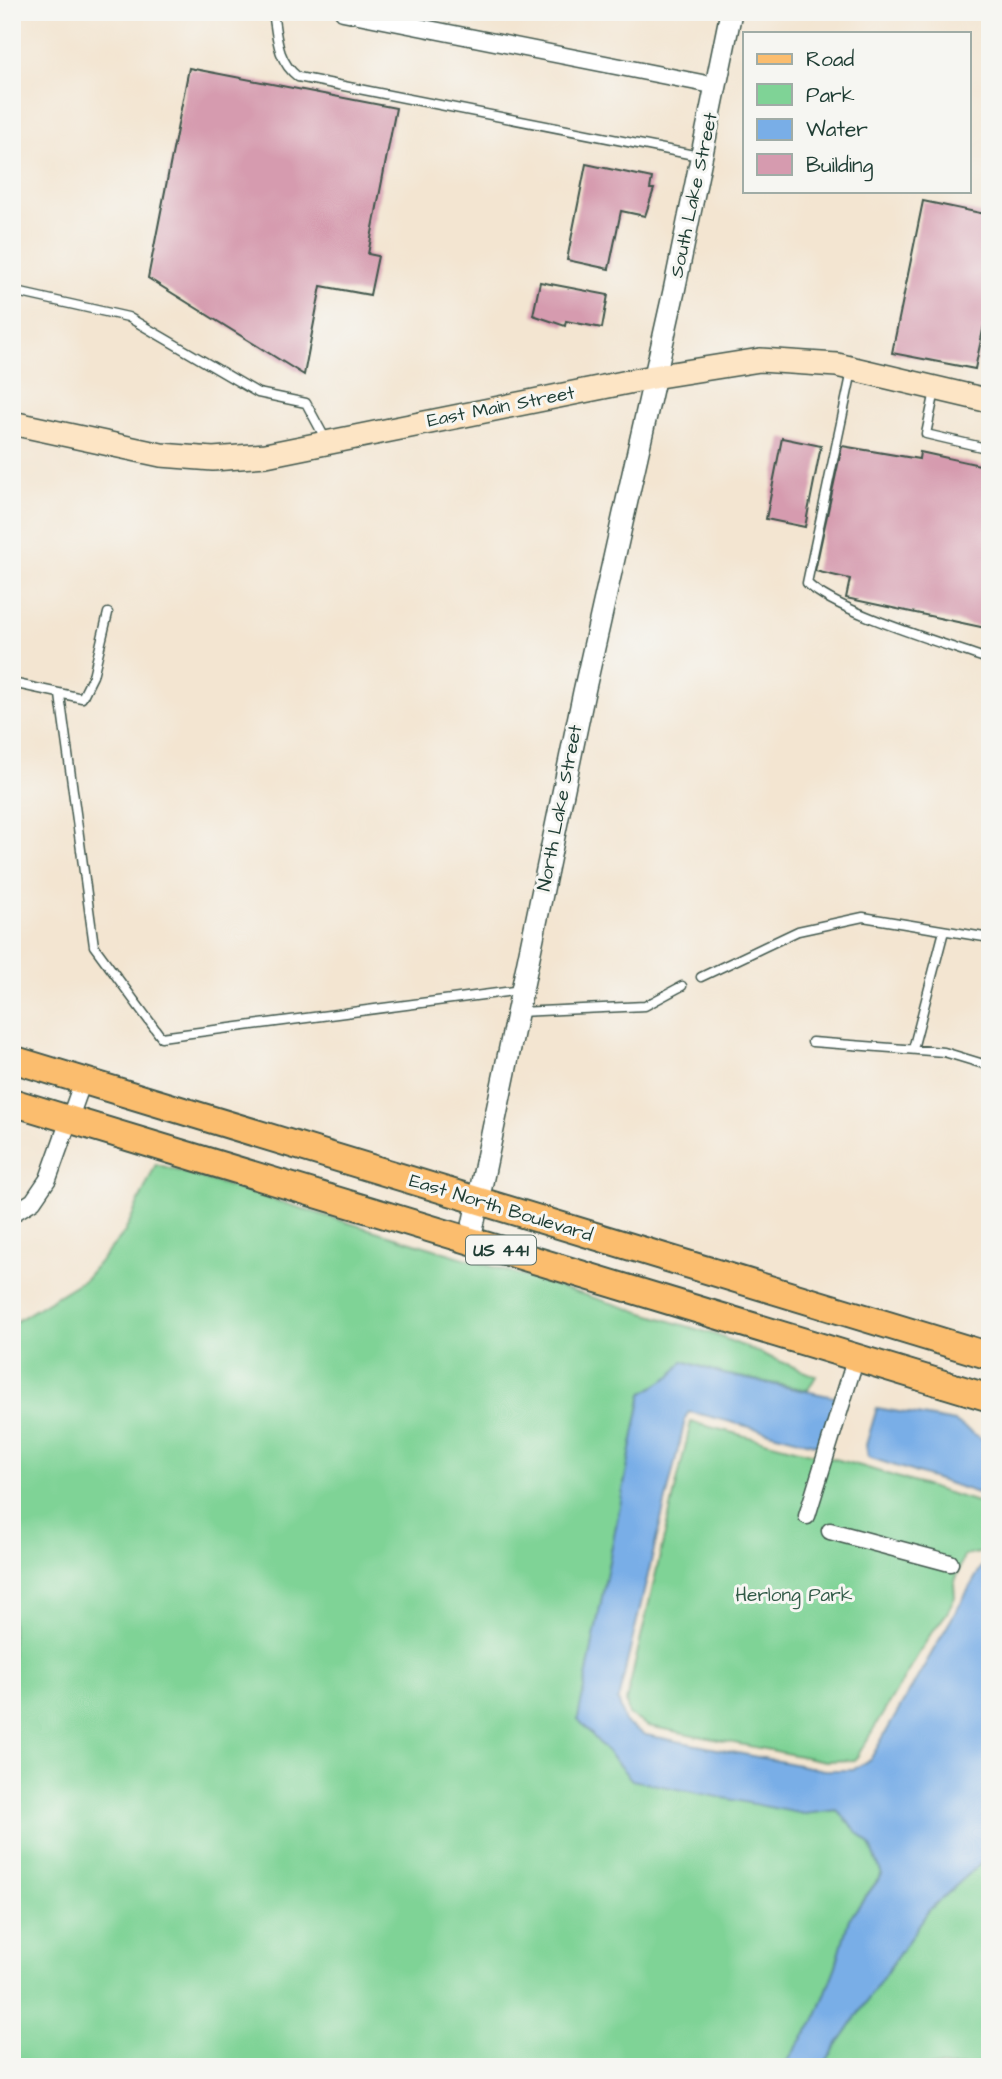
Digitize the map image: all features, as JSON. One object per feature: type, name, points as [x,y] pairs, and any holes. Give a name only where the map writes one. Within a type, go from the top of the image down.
[{"type":"main road","name":"East Main Street","points":[[12,423],[161,455],[213,459],[266,455],[653,377],[760,360],[795,360],[853,369],[990,401]]},
{"type":"main road","name":"East North Boulevard","points":[[12,1059],[990,1356]]},
{"type":"main road","name":"East North Boulevard","points":[[12,1102],[990,1398]]},
{"type":"main road","points":[[856,1357],[868,1319]]},
{"type":"street","points":[[343,12],[717,86]]},
{"type":"street","name":"South Lake Street","points":[[653,377],[731,12]]},
{"type":"street","name":"North Lake Street","points":[[470,1240],[481,1201],[584,692],[653,377]]},
{"type":"street","points":[[12,1214],[33,1201],[48,1179],[72,1120],[83,1081]]},
{"type":"street","points":[[807,1516],[856,1357]]},
{"type":"street","points":[[830,1531],[950,1563]]},
{"type":"lane","points":[[273,12],[281,57],[288,69],[299,77],[702,157]]},
{"type":"lane","points":[[12,291],[128,317],[258,393],[306,402],[328,442]]},
{"type":"lane","points":[[853,369],[807,583],[818,594],[990,660]]},
{"type":"lane","points":[[936,388],[926,434],[990,449]]},
{"type":"lane","points":[[12,683],[82,698],[93,676],[108,613]]},
{"type":"lane","points":[[60,695],[94,946],[161,1037],[524,990]]},
{"type":"lane","points":[[701,977],[798,931],[863,918],[990,938]]},
{"type":"lane","points":[[913,1049],[944,931]]},
{"type":"lane","points":[[519,1012],[645,1006],[681,986]]},
{"type":"lane","points":[[812,1042],[944,1052],[990,1066]]},
{"type":"green space","points":[[156,1164],[716,1335],[816,1376],[808,1390],[723,1374],[684,1361],[673,1375],[642,1394],[578,1719],[804,1814],[838,1810],[871,1846],[882,1874],[849,1919],[836,1966],[815,2021],[783,2067],[12,2067],[12,1324],[85,1279],[125,1232]]},
{"type":"green space","name":"Herlong Park","points":[[691,1422],[861,1466],[990,1506],[989,1551],[964,1556],[954,1584],[955,1597],[947,1613],[930,1635],[855,1760],[825,1761],[648,1726],[629,1715],[626,1702]]},
{"type":"green space","points":[[990,1855],[990,2067],[822,2067],[929,1910]]},
{"type":"water","points":[[683,1361],[723,1374],[839,1398],[822,1446],[704,1415],[689,1412],[686,1416],[618,1700],[625,1723],[646,1735],[824,1770],[853,1770],[871,1758],[985,1561],[990,1560],[990,1855],[929,1910],[822,2067],[783,2067],[815,2021],[836,1966],[849,1919],[882,1875],[871,1846],[837,1810],[804,1814],[632,1780],[578,1719],[642,1394],[672,1375]]},
{"type":"water","points":[[877,1408],[955,1422],[990,1444],[990,1497],[868,1457],[866,1445]]},
{"type":"building","points":[[189,68],[396,108],[368,254],[378,256],[370,295],[321,286],[304,375],[148,278]]},
{"type":"building","points":[[586,164],[652,178],[650,189],[654,189],[645,216],[621,211],[609,269],[567,260]]},
{"type":"building","points":[[923,201],[990,215],[990,296],[975,369],[892,353]]},
{"type":"building","points":[[540,282],[608,295],[602,328],[566,321],[565,326],[533,315]]},
{"type":"building","points":[[782,438],[821,446],[805,527],[766,519]]},
{"type":"building","points":[[842,446],[919,459],[920,452],[989,467],[990,629],[846,598],[850,579],[815,571]]}]
